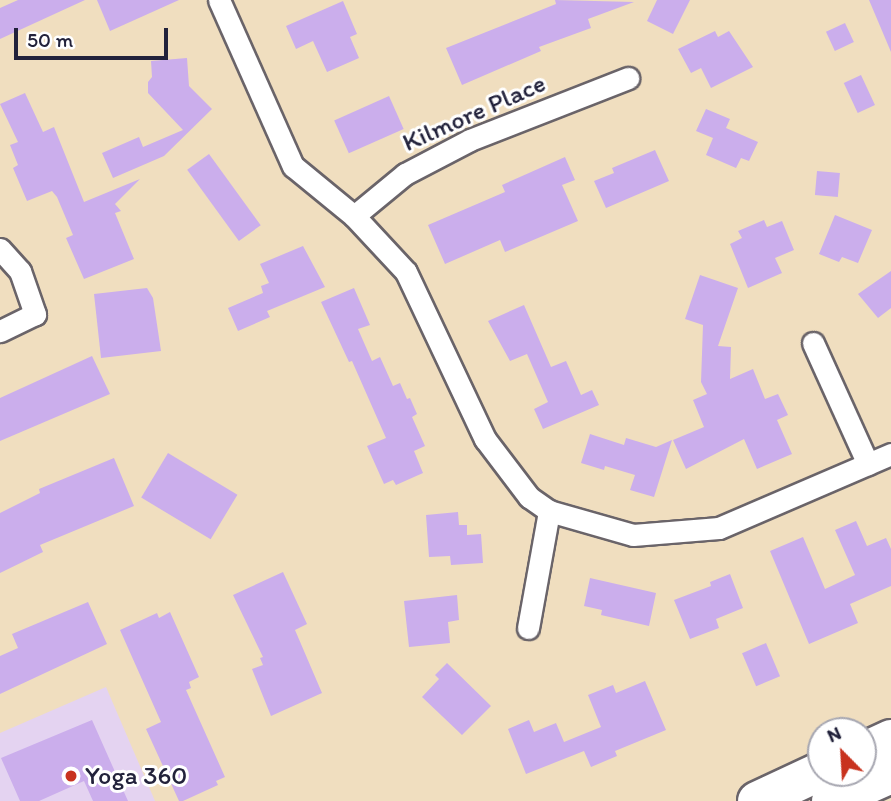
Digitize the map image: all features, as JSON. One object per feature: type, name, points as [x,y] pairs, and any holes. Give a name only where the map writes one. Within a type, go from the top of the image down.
[{"type":"highway","points":[[831,801],[891,774]]},
{"type":"highway","points":[[757,801],[807,778]]},
{"type":"street","points":[[219,0],[293,166],[354,216],[406,272],[485,439],[530,497],[550,511],[634,536],[719,528],[891,454]]},
{"type":"street","name":"Kilmore Place","points":[[354,216],[405,174],[470,140],[628,78]]},
{"type":"street","points":[[0,249],[20,271],[35,314],[0,331]]},
{"type":"street","points":[[813,343],[868,464]]},
{"type":"street","points":[[528,628],[550,511]]},
{"type":"shaded area","points":[[106,687],[155,801],[0,801],[0,733]]},
{"type":"building","points":[[18,0],[85,0],[0,39],[0,8]]},
{"type":"building","points":[[97,0],[179,0],[110,31]]},
{"type":"building","points":[[555,0],[634,2],[588,19],[591,28],[539,47],[541,51],[462,85],[446,48],[556,4]]},
{"type":"building","points":[[657,0],[690,0],[673,34],[647,21]]},
{"type":"building","points":[[869,0],[891,0],[891,52]]},
{"type":"building","points":[[343,1],[357,34],[350,37],[359,58],[327,72],[313,41],[296,49],[286,26]]},
{"type":"building","points":[[845,23],[854,42],[835,51],[826,32]]},
{"type":"building","points":[[715,31],[718,37],[729,31],[753,67],[711,88],[701,68],[691,73],[678,49]]},
{"type":"building","points":[[187,58],[189,86],[212,109],[164,156],[113,178],[102,153],[139,137],[143,147],[183,130],[148,93],[148,82],[152,77],[151,61]]},
{"type":"building","points":[[861,75],[875,105],[858,113],[844,83]]},
{"type":"building","points":[[25,93],[43,132],[54,127],[84,202],[140,179],[115,204],[121,211],[115,213],[134,259],[84,279],[66,238],[73,235],[57,197],[52,191],[27,201],[13,168],[18,165],[10,145],[18,142],[0,104]]},
{"type":"building","points":[[389,96],[404,129],[349,153],[334,120]]},
{"type":"building","points":[[706,109],[730,119],[726,128],[758,142],[749,161],[741,158],[736,168],[706,155],[713,138],[696,131]]},
{"type":"building","points":[[655,150],[669,181],[606,208],[594,181],[614,173],[612,168]]},
{"type":"building","points":[[209,154],[261,225],[239,241],[187,170]]},
{"type":"building","points":[[565,157],[575,180],[562,185],[578,221],[505,252],[500,240],[445,264],[428,225],[505,192],[502,185]]},
{"type":"building","points":[[817,171],[840,173],[838,197],[815,195]]},
{"type":"building","points":[[835,215],[872,230],[858,263],[842,257],[839,262],[819,254]]},
{"type":"building","points":[[764,220],[767,227],[782,221],[794,250],[775,258],[782,273],[748,288],[730,244],[742,238],[738,231]]},
{"type":"building","points":[[303,246],[325,287],[267,311],[270,317],[238,331],[228,308],[263,293],[261,286],[269,283],[260,264]]},
{"type":"building","points":[[891,271],[891,308],[878,318],[858,294]]},
{"type":"building","points":[[700,275],[738,288],[718,346],[731,347],[730,379],[753,369],[765,399],[778,394],[788,415],[777,420],[792,454],[757,469],[744,439],[686,469],[673,440],[704,427],[693,400],[707,394],[701,382],[703,325],[685,319]]},
{"type":"building","points":[[147,288],[153,298],[161,351],[101,358],[94,294]]},
{"type":"building","points":[[354,288],[370,325],[358,329],[372,361],[380,357],[393,386],[400,383],[407,399],[410,398],[417,414],[412,417],[425,446],[414,451],[423,473],[396,485],[393,480],[384,484],[367,446],[386,438],[352,361],[349,362],[321,302]]},
{"type":"building","points":[[524,305],[551,367],[566,361],[581,395],[592,390],[599,405],[543,429],[534,409],[548,402],[527,354],[510,361],[488,321]]},
{"type":"building","points":[[92,356],[110,394],[0,441],[0,398]]},
{"type":"building","points":[[590,434],[624,445],[626,438],[656,447],[672,440],[654,497],[630,490],[635,475],[605,466],[604,470],[581,463]]},
{"type":"building","points":[[168,453],[237,495],[211,539],[141,498]]},
{"type":"building","points":[[114,458],[134,506],[40,545],[43,552],[0,573],[0,513],[40,493],[39,489]]},
{"type":"building","points":[[458,512],[459,525],[467,525],[467,535],[481,534],[483,563],[451,565],[450,556],[429,557],[426,515]]},
{"type":"building","points":[[856,521],[867,546],[886,538],[891,549],[891,586],[850,604],[858,623],[809,644],[770,551],[803,537],[825,589],[855,575],[835,530]]},
{"type":"building","points":[[283,572],[307,624],[295,630],[322,693],[271,716],[252,669],[263,665],[260,658],[263,657],[233,595]]},
{"type":"building","points":[[730,574],[743,608],[716,619],[719,628],[690,639],[674,600],[711,586],[710,582]]},
{"type":"building","points":[[590,578],[656,593],[649,626],[601,615],[602,610],[584,606]]},
{"type":"building","points":[[457,595],[459,620],[448,622],[450,643],[409,647],[404,601]]},
{"type":"building","points":[[88,602],[107,644],[0,694],[0,656],[18,648],[12,634]]},
{"type":"building","points":[[170,612],[199,677],[189,682],[191,688],[186,690],[225,777],[216,781],[218,785],[183,801],[179,801],[146,729],[161,722],[120,630],[157,613],[159,618]]},
{"type":"building","points":[[766,643],[780,676],[756,686],[742,653]]},
{"type":"building","points":[[447,663],[491,706],[462,735],[422,697],[439,679],[435,675]]},
{"type":"building","points":[[645,681],[666,730],[615,751],[617,756],[591,767],[584,751],[526,774],[508,729],[529,720],[534,732],[556,723],[564,742],[601,727],[588,695],[613,685],[616,693]]},
{"type":"building","points":[[92,720],[128,801],[93,801],[84,781],[39,801],[20,801],[1,758]]},
{"type":"place","name":"Yoga 360","points":[[71,776]]}]
